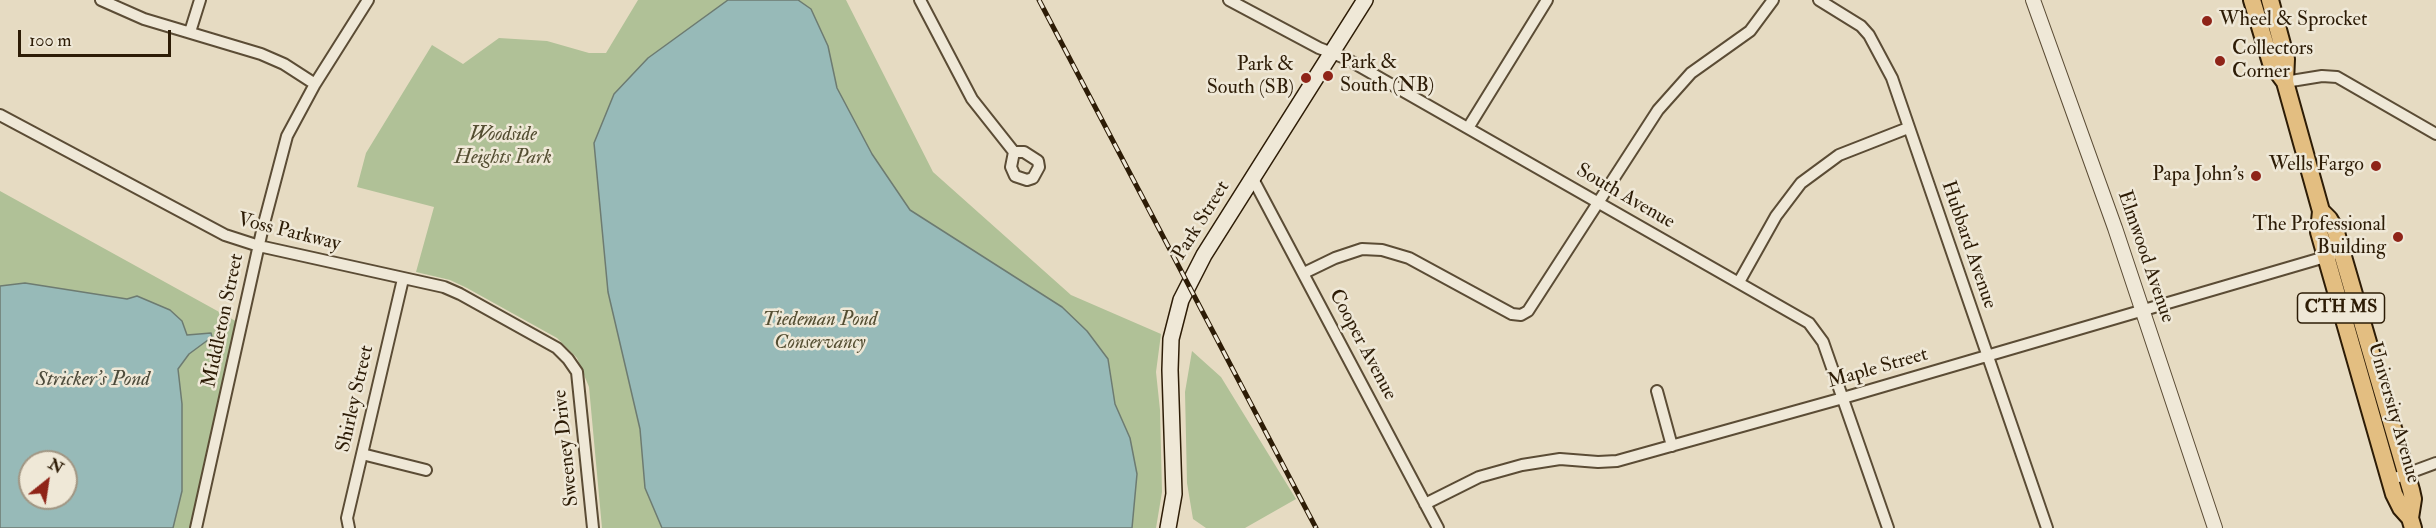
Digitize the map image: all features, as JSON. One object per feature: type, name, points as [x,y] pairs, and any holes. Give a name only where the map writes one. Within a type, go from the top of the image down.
[{"type":"main road","name":"Park Street","points":[[1168,528],[1174,494],[1170,370],[1174,320],[1188,283],[1365,0]]},
{"type":"main road","name":"University Avenue","points":[[2252,0],[2271,63],[2285,82]]},
{"type":"main road","name":"University Avenue","points":[[2270,0],[2286,62],[2285,82],[2321,211],[2318,230],[2334,254],[2406,474],[2413,499],[2411,523]]},
{"type":"main road","name":"University Avenue","points":[[2334,254],[2390,480],[2398,504],[2411,523]]},
{"type":"street","points":[[101,0],[144,19],[261,54],[284,64],[315,84]]},
{"type":"street","points":[[190,32],[200,0]]},
{"type":"street","name":"Middleton Street","points":[[196,528],[259,246],[287,136],[315,84],[368,0]]},
{"type":"street","points":[[920,0],[972,99],[1014,152]]},
{"type":"street","name":"South Avenue","points":[[1229,0],[1332,53],[1468,128],[1809,323],[1823,342],[1888,528]]},
{"type":"street","points":[[1468,128],[1548,0]]},
{"type":"street","points":[[1304,273],[1335,258],[1362,249],[1382,250],[1409,258],[1512,314],[1521,315],[1528,311],[1658,110],[1691,73],[1750,30],[1773,0]]},
{"type":"street","name":"Hubbard Avenue","points":[[1819,0],[1861,26],[1875,43],[1892,78],[2047,528]]},
{"type":"street","name":"Elmwood Avenue","points":[[2032,0],[2143,311],[2215,528]]},
{"type":"street","points":[[2285,82],[2322,76],[2337,77],[2436,134]]},
{"type":"street","name":"Voss Parkway","points":[[0,115],[207,226],[259,246],[444,288],[460,294],[556,348],[573,366]]},
{"type":"street","points":[[1739,282],[1776,216],[1801,183],[1839,155],[1908,128]]},
{"type":"street","name":"Cooper Avenue","points":[[1253,179],[1438,528]]},
{"type":"street","name":"Maple Street","points":[[1425,504],[1479,477],[1522,465],[1560,459],[1617,461],[1844,398],[2334,254]]},
{"type":"street","name":"Shirley Street","points":[[349,528],[347,518],[403,279]]},
{"type":"street","name":"Sweeney Drive","points":[[573,366],[580,388],[593,528]]},
{"type":"street","points":[[1657,391],[1672,446]]},
{"type":"street","points":[[362,454],[426,470]]},
{"type":"street","points":[[2390,480],[2436,463]]},
{"type":"green space","name":"Tiedeman Pond Conservancy","points":[[638,0],[846,0],[933,172],[1071,295],[1161,334],[1156,372],[1160,410],[1162,492],[1156,528],[602,528],[589,387],[577,358],[557,338],[467,288],[450,280],[416,272],[434,207],[357,187],[366,153],[432,45],[463,64],[499,38],[547,41],[589,53],[606,53]]},
{"type":"green space","name":"Stricker's Pond","points":[[0,191],[241,324],[196,528],[0,528]]},
{"type":"green space","points":[[1192,351],[1221,377],[1296,499],[1245,528],[1206,528],[1193,519],[1187,483],[1185,392]]},
{"type":"water","name":"Tiedeman Pond Conservancy","points":[[728,0],[798,0],[811,9],[828,46],[837,88],[872,154],[910,210],[1062,307],[1087,331],[1108,359],[1115,404],[1130,438],[1137,474],[1132,528],[662,528],[645,488],[640,429],[608,292],[594,143],[614,94],[648,58]]},
{"type":"water","name":"Stricker's Pond","points":[[25,283],[127,299],[137,296],[170,310],[182,321],[187,335],[211,333],[212,337],[189,354],[178,369],[182,404],[182,491],[173,528],[0,528],[0,286]]},
{"type":"railway","points":[[1039,0],[1316,528]]},
{"type":"place","name":"Wheel & Sprocket","points":[[2207,21]]},
{"type":"place","name":"Collectors Corner","points":[[2220,61]]},
{"type":"place","name":"Park & South (NB)","points":[[1328,76]]},
{"type":"place","name":"Park & South (SB)","points":[[1306,78]]},
{"type":"place","name":"Wells Fargo","points":[[2376,166]]},
{"type":"place","name":"Papa John's","points":[[2256,176]]},
{"type":"place","name":"The Professional Building","points":[[2398,237]]},
{"type":"park label","name":"Woodside Heights Park","points":[[503,148]]}]
